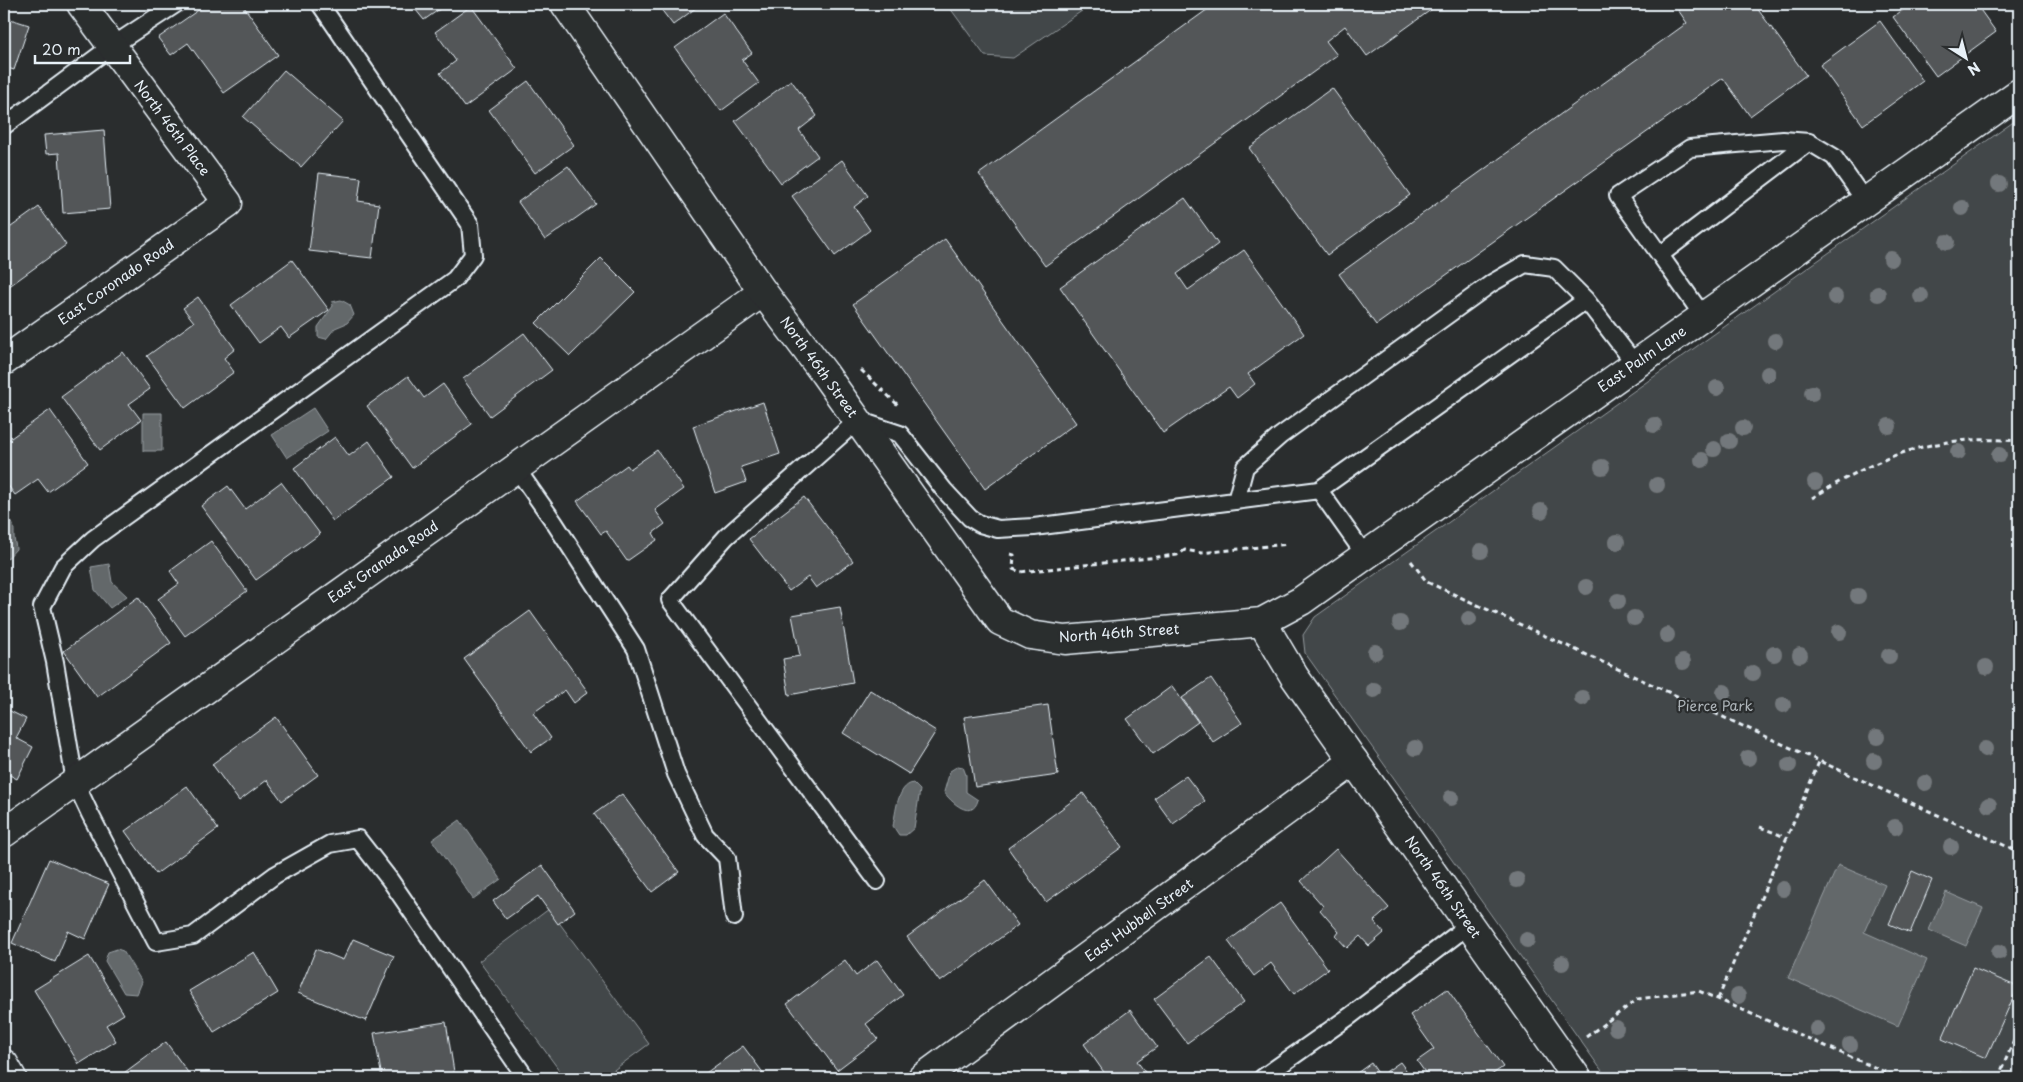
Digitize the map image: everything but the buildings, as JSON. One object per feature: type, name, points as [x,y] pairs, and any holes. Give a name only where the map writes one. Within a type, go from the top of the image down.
[{"type":"street","name":"North 46th Place","points":[[81,4],[228,203]]},
{"type":"street","name":"North 46th Street","points":[[565,4],[763,292],[858,420],[1000,621],[1030,635],[1065,640],[1262,622],[1294,676],[1577,1078]]},
{"type":"street","name":"East Palm Lane","points":[[1262,622],[1301,601],[2019,92]]},
{"type":"street","name":"East Coronado Road","points":[[4,361],[228,203]]},
{"type":"street","name":"East Granada Road","points":[[4,833],[763,292]]},
{"type":"street","name":"East Hubbell Street","points":[[922,1078],[1354,761]]},
{"type":"street","points":[[4,1064],[12,1078]]},
{"type":"lane","points":[[4,126],[112,46],[176,4]]},
{"type":"lane","points":[[320,4],[470,224],[473,255],[455,279],[93,539],[63,568],[42,607],[55,662],[75,782],[156,942],[192,936],[275,875],[330,844],[358,839],[390,880],[526,1078]]},
{"type":"lane","points":[[1703,316],[1618,196],[1690,148],[1783,140],[1809,142],[1834,157],[1866,201]]},
{"type":"lane","points":[[1660,256],[1809,142]]},
{"type":"lane","points":[[1236,501],[1245,467],[1280,436],[1492,282],[1525,264],[1554,268],[1586,300],[1635,364]]},
{"type":"lane","points":[[877,881],[670,600],[726,537],[858,420],[900,434],[944,490],[970,518],[980,524],[998,529],[1034,528],[1319,490],[1586,300]]},
{"type":"lane","points":[[516,468],[554,522],[636,649],[676,774],[705,835],[727,858],[734,917]]},
{"type":"lane","points":[[1319,490],[1365,555]]},
{"type":"lane","points":[[1262,1078],[1350,1016],[1469,925]]},
{"type":"path","points":[[1812,498],[1880,459],[1913,448],[1993,439],[2019,441]]},
{"type":"path","points":[[1392,536],[1427,582],[2019,852]]},
{"type":"path","points":[[1002,553],[1014,555],[1013,569],[1020,572],[1177,555],[1184,550],[1201,553],[1288,544]]},
{"type":"path","points":[[1718,999],[1785,837],[1819,762]]},
{"type":"path","points":[[1760,827],[1785,837]]},
{"type":"path","points":[[1560,1055],[1638,999],[1699,991],[1899,1078]]},
{"type":"path","points":[[1998,1078],[2019,1029]]},
{"type":"path","points":[[1955,1078],[1957,1072],[1972,1078]]},
{"type":"green space","points":[[947,4],[1092,4],[1013,58],[985,56]]},
{"type":"green space","name":"Pierce Park","points":[[2019,118],[2019,1078],[1607,1078],[1305,653],[1303,635],[1315,617]]},
{"type":"green space","points":[[549,909],[649,1044],[603,1078],[565,1078],[479,961]]},
{"type":"shaded area","points":[[341,300],[350,305],[354,315],[347,323],[335,328],[326,339],[318,337],[318,327],[333,306],[332,302]]},
{"type":"shaded area","points":[[313,408],[328,431],[287,458],[272,435]]},
{"type":"shaded area","points":[[143,413],[162,413],[162,451],[143,451]]},
{"type":"shaded area","points":[[4,517],[13,525],[16,548],[7,559],[4,559]]},
{"type":"shaded area","points":[[109,564],[112,582],[127,596],[110,608],[95,590],[91,567]]},
{"type":"shaded area","points":[[958,766],[963,767],[966,775],[966,792],[978,800],[971,809],[961,808],[944,792],[950,771]]},
{"type":"shaded area","points":[[913,783],[920,790],[914,828],[906,835],[899,835],[893,826],[898,800],[904,789]]},
{"type":"shaded area","points":[[460,820],[501,879],[473,899],[432,840]]},
{"type":"shaded area","points":[[1838,865],[1885,885],[1864,932],[1927,960],[1898,1026],[1788,978]]},
{"type":"shaded area","points":[[1946,892],[1983,908],[1966,946],[1929,930]]},
{"type":"shaded area","points":[[117,949],[123,951],[142,982],[137,994],[124,993],[105,961],[108,952]]}]
